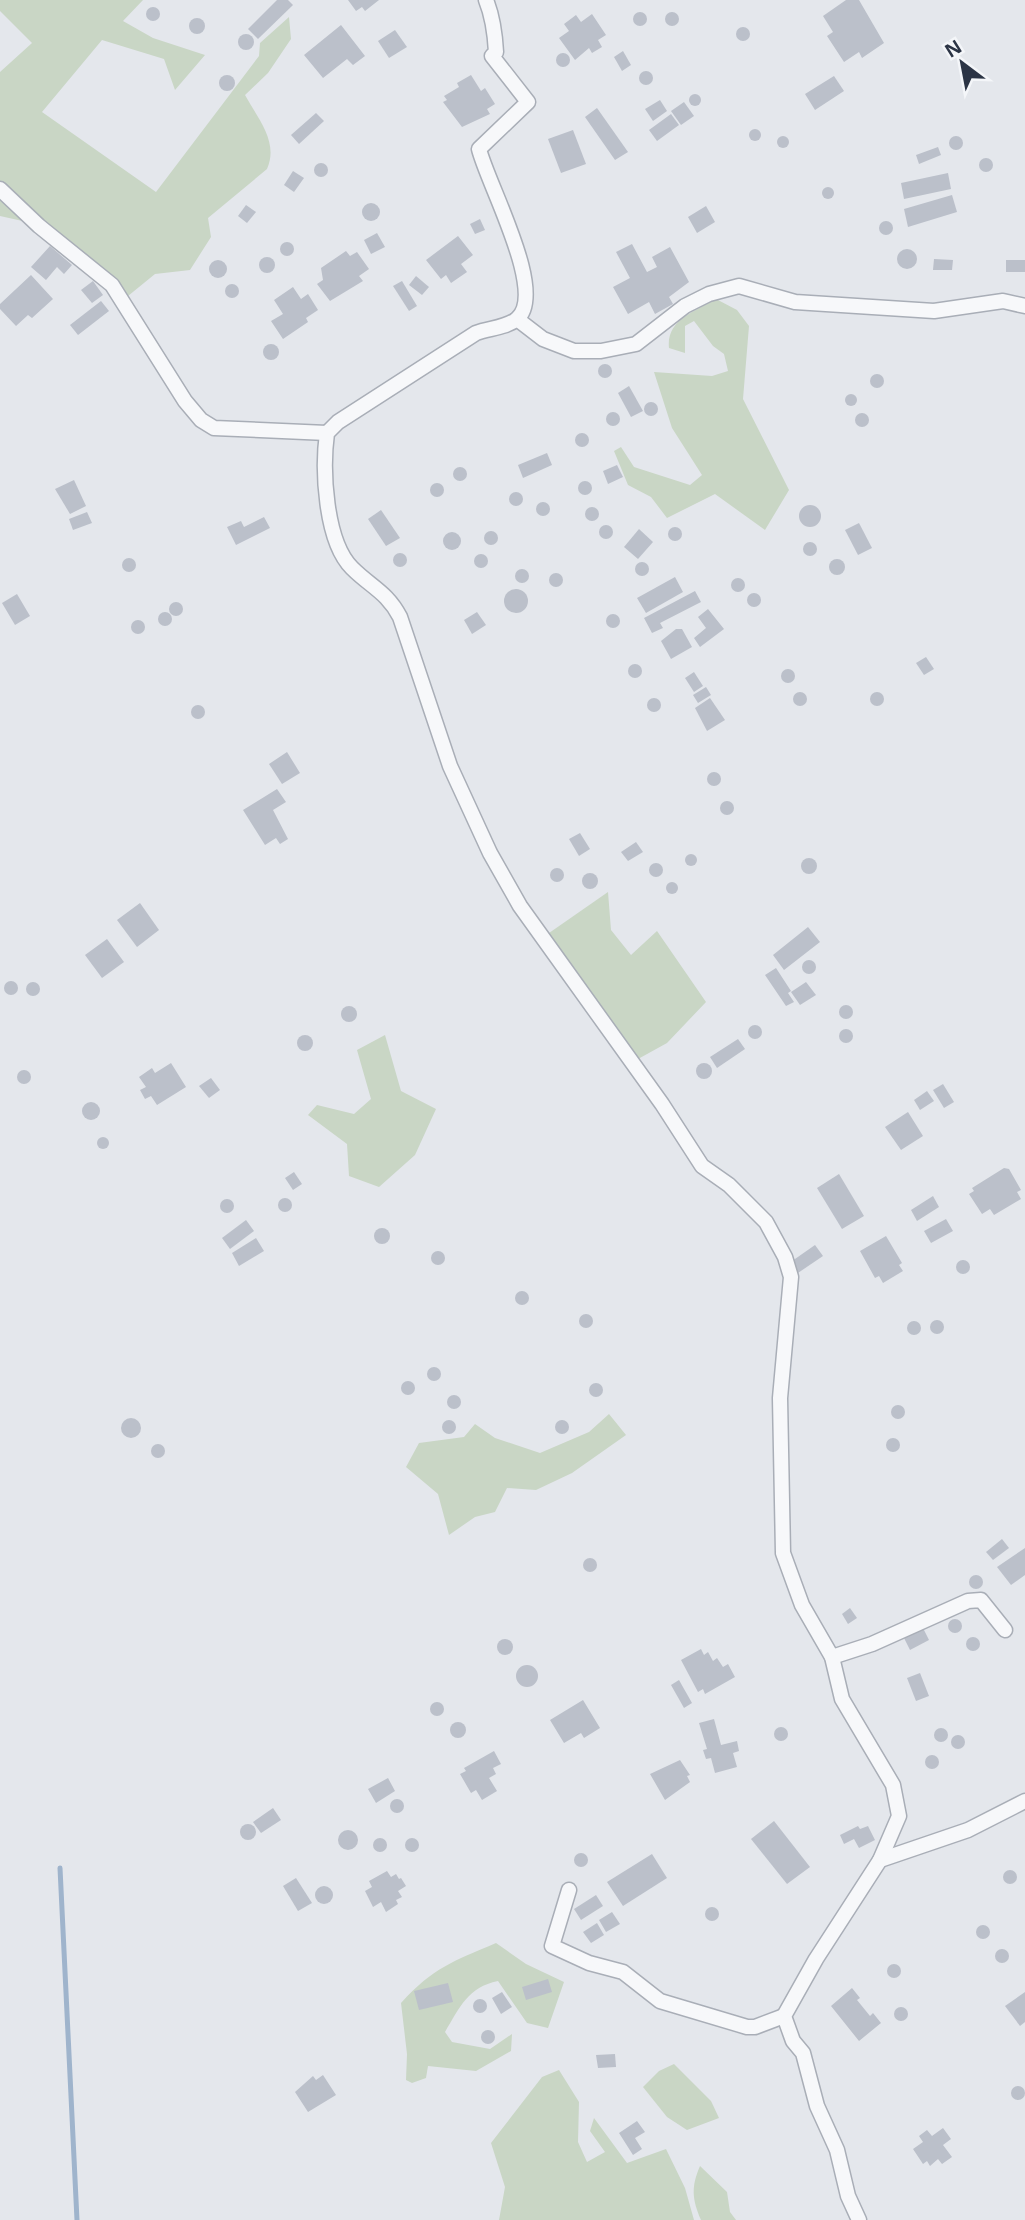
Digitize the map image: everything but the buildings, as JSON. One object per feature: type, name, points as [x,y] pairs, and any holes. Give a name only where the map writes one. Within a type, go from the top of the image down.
[{"type":"street","points":[[486,0],[492,13],[496,52],[492,56],[527,102],[479,149],[484,168],[507,222],[528,297],[517,319],[501,327],[476,333],[338,422],[327,433],[325,484],[339,549],[350,566],[390,599],[400,617],[450,766],[490,853],[520,906],[662,1104],[692,1153],[702,1166],[753,1206],[785,1257],[791,1277],[780,1398],[783,1553],[802,1605],[832,1657],[842,1699],[886,1770],[898,1801],[899,1816],[880,1860],[816,1959],[784,2016],[747,2027],[660,2001],[623,1972],[589,1963],[552,1946],[569,1890]]},
{"type":"street","points":[[0,189],[39,226],[112,285],[185,401],[201,420],[214,428],[327,433]]},
{"type":"street","points":[[517,319],[554,343],[574,351],[601,351],[636,344],[685,306],[709,294],[739,286],[795,302],[934,311],[1003,301],[1025,306]]},
{"type":"street","points":[[832,1657],[872,1644],[968,1601],[981,1600],[1005,1630]]},
{"type":"street","points":[[880,1860],[968,1830],[1025,1801]]},
{"type":"street","points":[[784,2016],[793,2042],[803,2053],[817,2106],[837,2150],[849,2196],[859,2220]]},
{"type":"green space","points":[[0,0],[143,0],[123,21],[153,38],[205,55],[175,90],[164,59],[102,40],[42,112],[156,192],[259,56],[260,43],[289,17],[291,39],[268,73],[245,95],[269,140],[270,159],[267,169],[208,218],[211,237],[190,270],[155,274],[128,296],[54,228],[0,216],[0,72],[32,43],[0,11]]},
{"type":"green space","points":[[716,299],[737,310],[749,326],[743,399],[789,490],[765,530],[715,494],[667,518],[651,497],[628,485],[614,451],[621,447],[634,467],[690,485],[702,475],[672,428],[654,372],[712,376],[728,371],[724,354],[713,346],[694,321],[685,326],[685,353],[669,348],[669,338],[677,324]]},
{"type":"green space","points":[[608,892],[611,930],[631,955],[657,931],[706,1002],[667,1043],[629,1064],[539,940]]},
{"type":"green space","points":[[385,1035],[401,1091],[436,1109],[415,1155],[379,1187],[349,1176],[347,1144],[308,1115],[317,1105],[354,1114],[371,1099],[357,1050]]},
{"type":"green space","points":[[609,1414],[626,1435],[572,1473],[536,1490],[507,1488],[495,1512],[475,1517],[449,1535],[438,1494],[406,1467],[419,1443],[464,1437],[475,1424],[495,1438],[540,1453],[589,1432]]},
{"type":"green space","points":[[496,1943],[526,1964],[564,1982],[548,2028],[527,2023],[498,1981],[488,1984],[466,1999],[445,2032],[452,2042],[490,2049],[512,2034],[511,2051],[476,2071],[428,2066],[426,2078],[412,2083],[406,2080],[407,2054],[401,2003],[434,1973]]},
{"type":"green space","points":[[674,2064],[711,2101],[719,2118],[687,2130],[667,2117],[643,2087],[659,2071]]},
{"type":"green space","points":[[559,2070],[579,2102],[578,2142],[587,2162],[605,2152],[590,2131],[594,2118],[627,2163],[666,2149],[685,2188],[694,2220],[499,2220],[505,2187],[491,2143],[542,2077]]},
{"type":"green space","points":[[700,2166],[727,2192],[730,2212],[736,2220],[701,2220],[694,2193]]},
{"type":"waterway","points":[[60,1868],[77,2220]]}]
